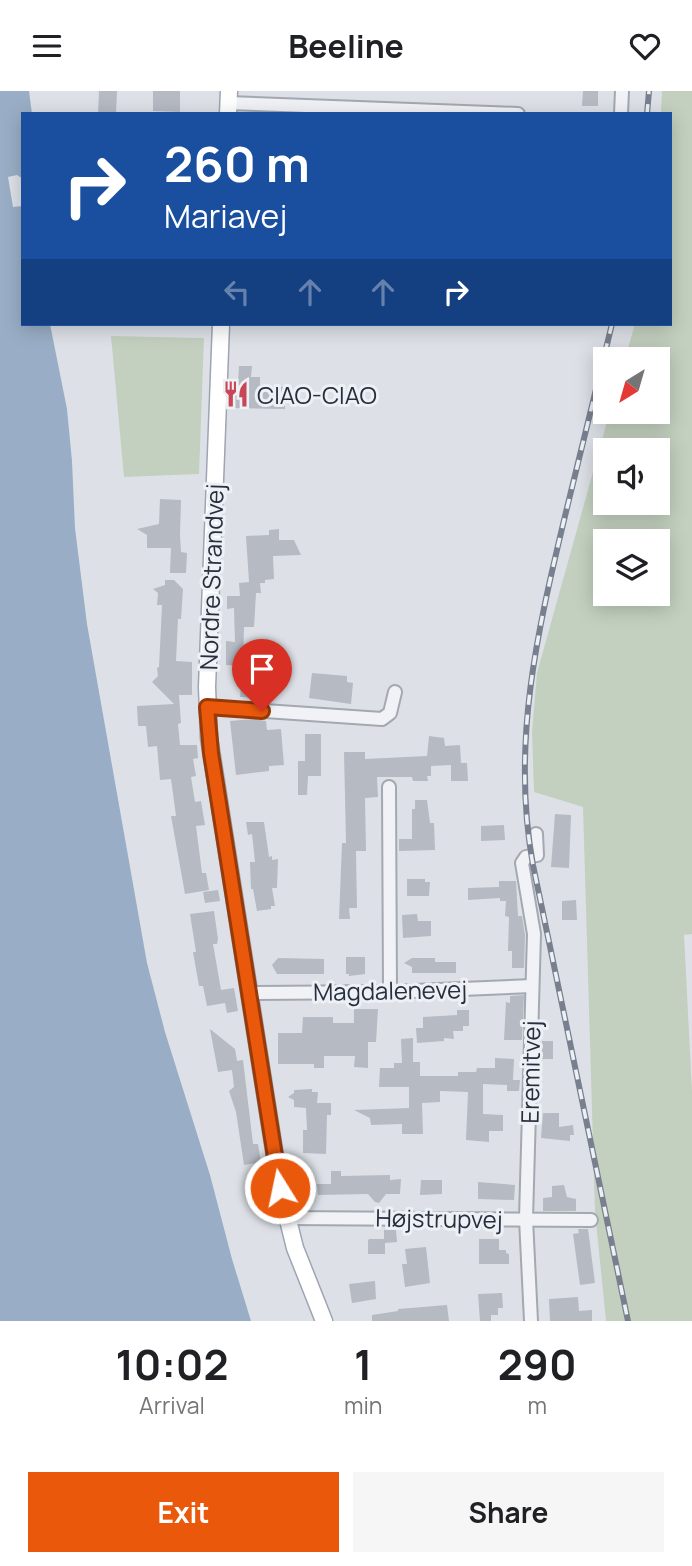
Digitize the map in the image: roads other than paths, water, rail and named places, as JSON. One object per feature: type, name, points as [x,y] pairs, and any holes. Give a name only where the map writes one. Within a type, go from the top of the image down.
[{"type":"main road","name":"Nordre Strandvej","points":[[220,326],[207,707],[211,753],[266,1112],[286,1218],[307,1282],[324,1321]]},
{"type":"street","points":[[621,112],[622,91]]},
{"type":"street","points":[[228,103],[465,112]]},
{"type":"street","points":[[207,707],[382,719],[390,713],[395,692]]},
{"type":"street","points":[[389,787],[390,992]]},
{"type":"street","name":"Eremitvej","points":[[531,1321],[526,1219],[534,934],[522,863],[526,857],[537,855],[536,834]]},
{"type":"street","name":"Magdalenevej","points":[[248,993],[390,992],[532,986]]},
{"type":"street","name":"Højstrupvej","points":[[286,1218],[591,1220]]},
{"type":"water","points":[[0,91],[29,91],[32,112],[21,112],[21,178],[17,175],[8,177],[13,207],[21,206],[21,326],[50,326],[67,409],[75,528],[87,624],[147,963],[251,1321],[0,1321]]},
{"type":"railway","points":[[647,112],[649,91]]},
{"type":"railway","points":[[612,326],[545,603],[530,689],[525,776],[533,865],[628,1321]]},
{"type":"place","name":"CIAO-CIAO","points":[[236,394]]}]
